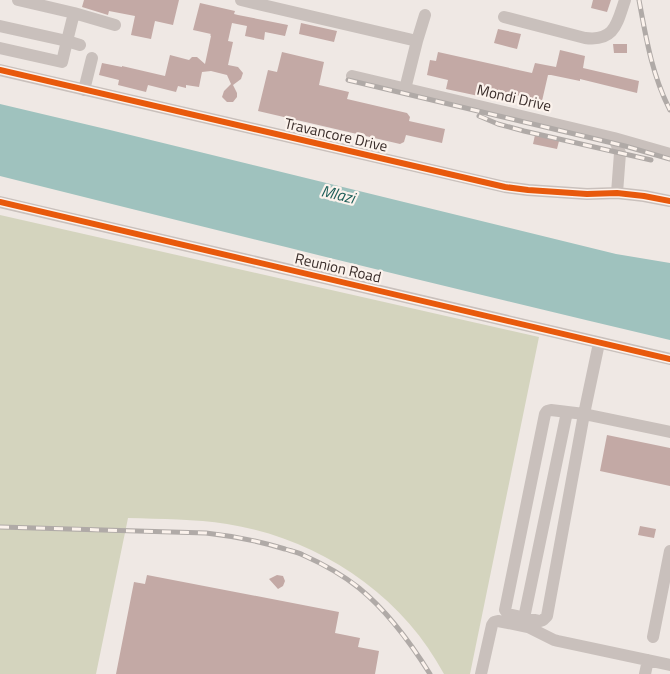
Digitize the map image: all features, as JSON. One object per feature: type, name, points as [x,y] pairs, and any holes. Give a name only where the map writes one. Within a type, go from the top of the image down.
[{"type":"street","points":[[18,0],[115,25]]},
{"type":"street","points":[[240,0],[418,41]]},
{"type":"street","points":[[504,17],[595,39],[605,37],[614,30],[626,0]]},
{"type":"street","points":[[0,48],[68,64],[67,41],[74,13]]},
{"type":"street","points":[[405,89],[425,15]]},
{"type":"street","points":[[0,26],[80,45]]},
{"type":"street","points":[[84,90],[92,58]]},
{"type":"street","name":"Travancore Drive","points":[[0,70],[505,187],[587,194],[617,193],[670,201]]},
{"type":"street","name":"Mondi Drive","points":[[352,76],[614,138],[670,154]]},
{"type":"street","points":[[614,138],[620,153],[617,193]]},
{"type":"street","name":"Reunion Road","points":[[0,202],[670,359]]},
{"type":"street","points":[[599,343],[584,414],[547,616],[540,621],[508,614],[505,610],[545,414],[549,410],[584,414],[670,432]]},
{"type":"street","points":[[524,618],[567,412]]},
{"type":"street","points":[[526,508],[565,516]]},
{"type":"street","points":[[653,636],[670,551]]},
{"type":"street","points":[[481,674],[492,625],[498,621],[528,627],[554,640],[670,665]]},
{"type":"street","points":[[645,674],[648,660]]},
{"type":"green space","points":[[0,215],[539,337],[470,674],[444,674],[426,645],[405,618],[353,574],[324,556],[293,542],[260,531],[227,524],[190,520],[128,518],[96,674],[0,674]]},
{"type":"water","name":"Mlazi","points":[[0,104],[616,254],[670,263],[670,340],[0,176]]},
{"type":"building","points":[[84,0],[179,0],[173,25],[155,21],[151,39],[131,35],[135,16],[109,11],[108,15],[82,7]]},
{"type":"building","points":[[593,0],[611,0],[607,12],[591,8]]},
{"type":"building","points":[[200,3],[235,11],[234,14],[288,25],[285,36],[265,32],[264,40],[245,36],[247,26],[232,23],[228,41],[233,42],[228,65],[238,67],[243,73],[241,79],[233,85],[237,97],[233,102],[227,102],[222,97],[224,91],[231,84],[227,75],[211,71],[202,72],[199,87],[186,85],[186,88],[178,86],[176,92],[148,85],[146,92],[118,85],[119,80],[99,75],[102,63],[165,76],[170,55],[189,60],[192,57],[197,57],[205,64],[211,34],[193,30]]},
{"type":"building","points":[[301,23],[337,31],[334,42],[299,34]]},
{"type":"building","points":[[498,29],[521,34],[517,49],[494,43]]},
{"type":"building","points":[[613,44],[627,44],[627,53],[614,53]]},
{"type":"building","points":[[560,50],[585,56],[583,68],[639,81],[637,93],[580,79],[580,81],[548,75],[542,101],[490,89],[488,98],[446,89],[448,80],[427,75],[430,60],[436,61],[438,52],[532,73],[535,63],[556,67]]},
{"type":"building","points":[[282,52],[324,62],[319,85],[349,92],[347,99],[407,113],[410,117],[409,121],[445,129],[442,143],[406,135],[404,142],[400,144],[258,111],[268,70],[277,72]]},
{"type":"building","points":[[535,135],[559,141],[557,149],[533,144]]},
{"type":"building","points":[[607,435],[670,448],[670,486],[600,471]]},
{"type":"building","points":[[640,526],[656,529],[654,538],[638,535]]},
{"type":"building","points":[[147,575],[339,612],[335,633],[360,638],[358,647],[379,651],[375,674],[116,674],[134,582],[145,584]]},
{"type":"building","points":[[277,575],[283,576],[285,581],[283,586],[278,589],[269,579]]},
{"type":"railway","points":[[639,0],[654,70],[670,110]]},
{"type":"railway","points":[[348,80],[625,146],[670,159]]},
{"type":"railway","points":[[479,116],[498,124],[524,131],[651,160]]},
{"type":"railway","points":[[0,527],[206,533],[256,541],[298,553],[339,574],[369,597],[398,628],[430,674]]},
{"type":"cycle path","points":[[0,70],[505,187],[587,194],[617,193],[670,201]]},
{"type":"cycle path","points":[[0,202],[670,359]]}]
